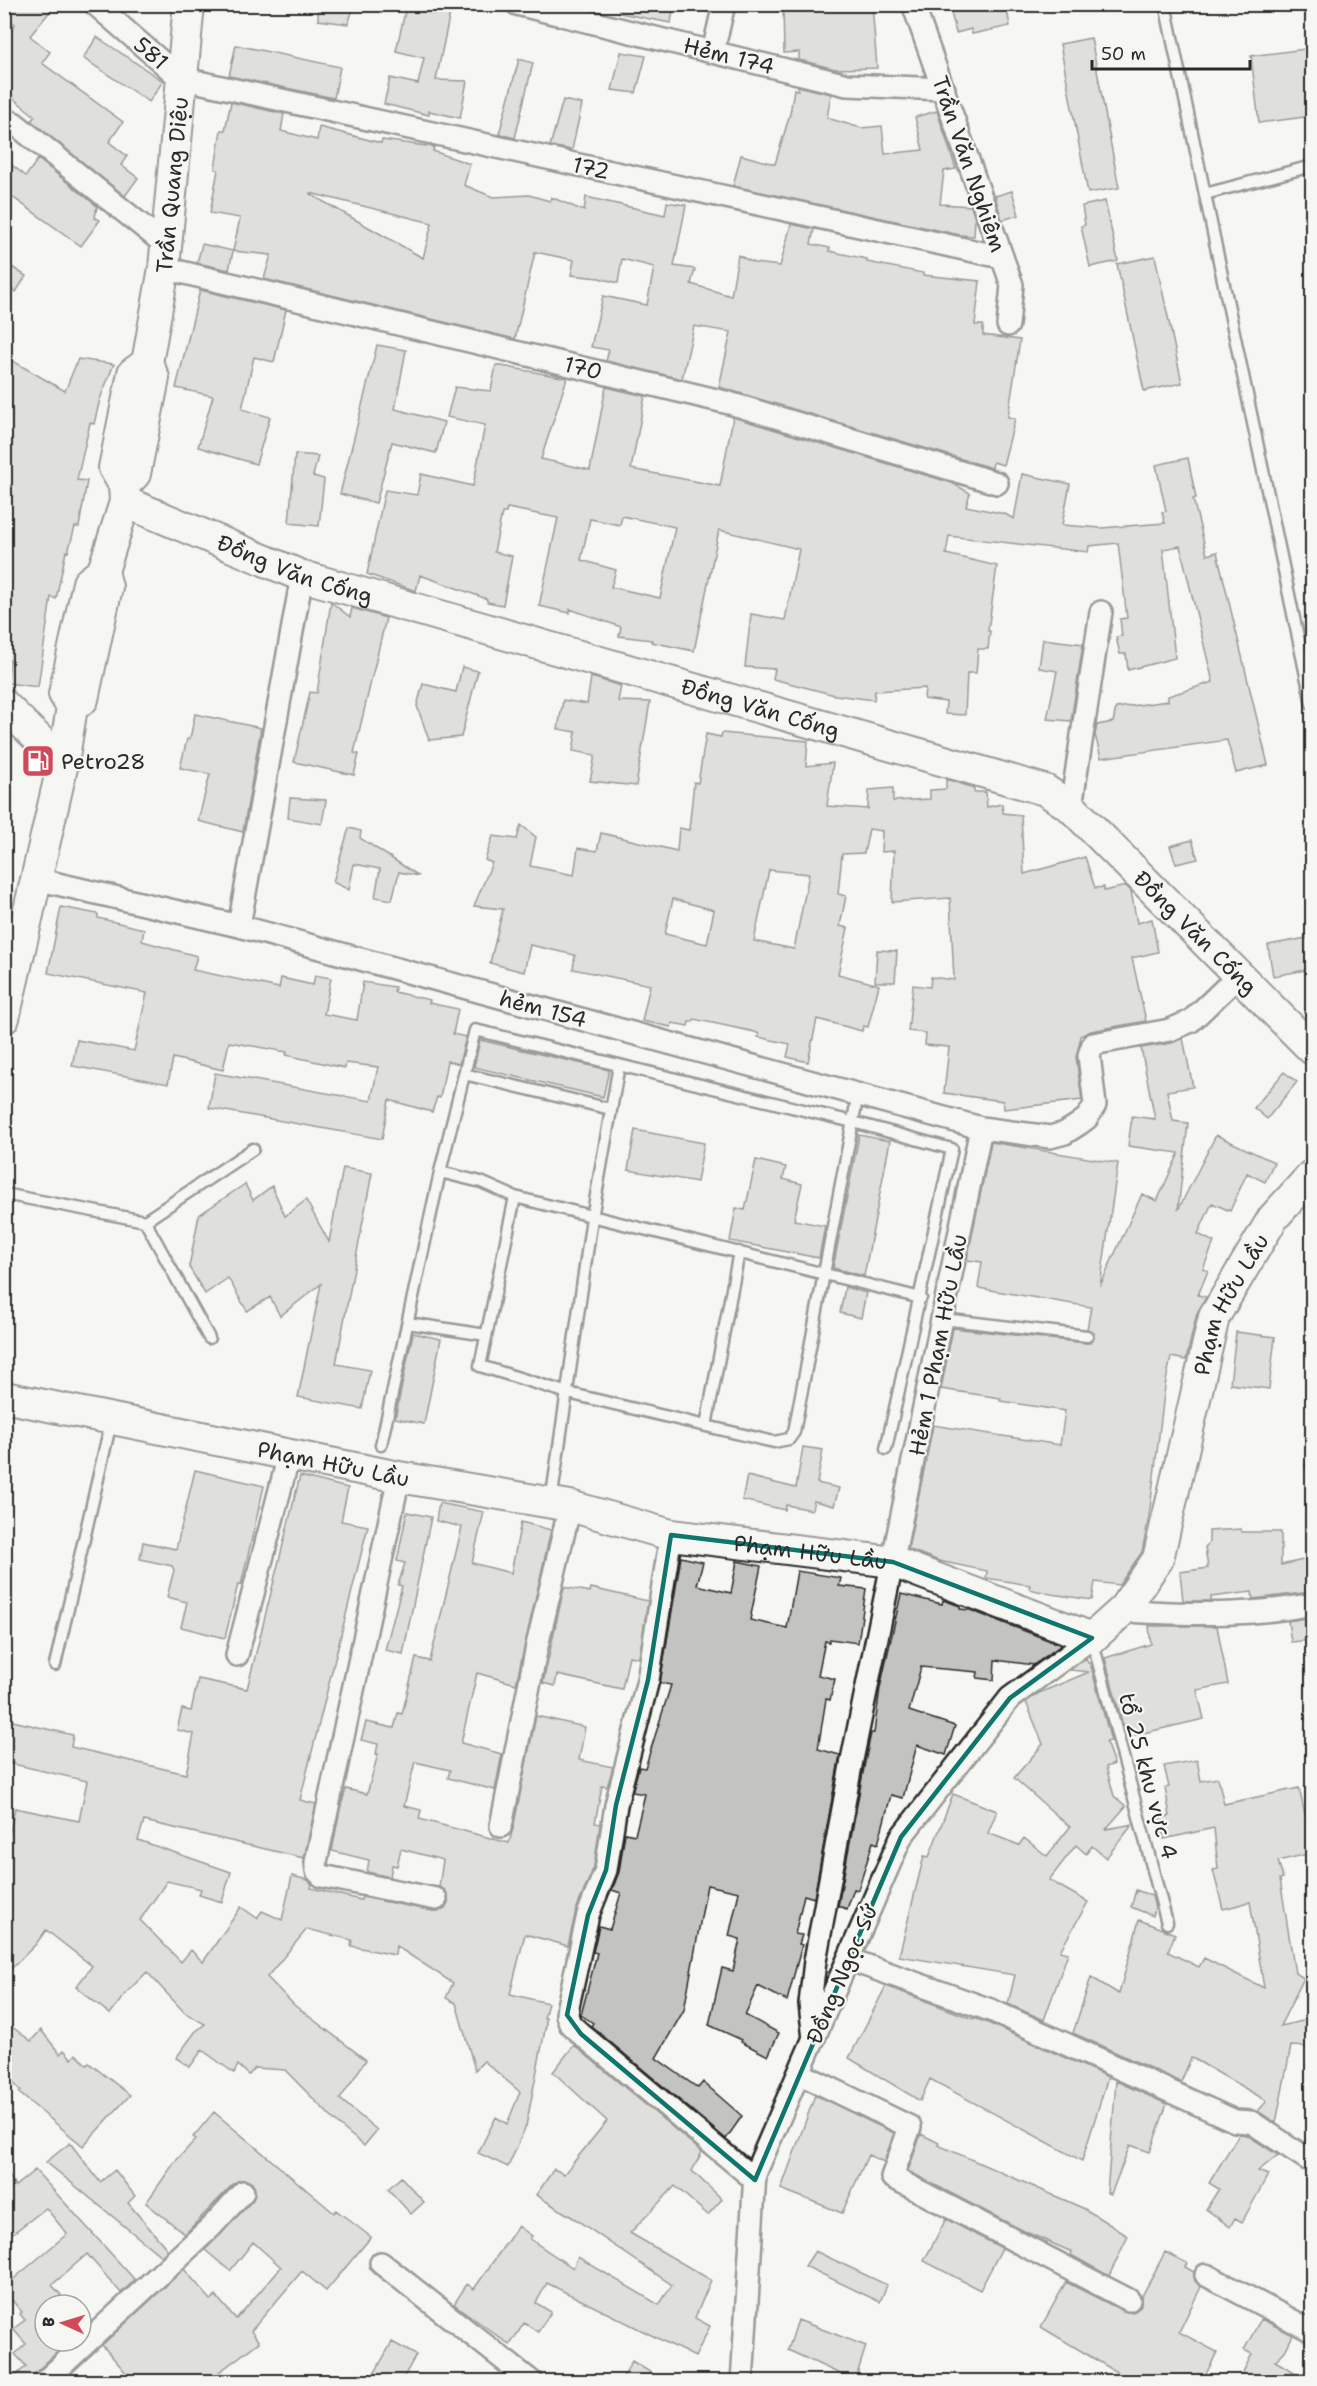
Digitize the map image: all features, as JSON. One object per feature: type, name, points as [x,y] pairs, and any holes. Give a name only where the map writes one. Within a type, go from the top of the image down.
[{"type":"street","name":"581","points":[[95,4],[180,78]]},
{"type":"street","name":"Trần Quang Diệu","points":[[4,1017],[63,763],[72,707],[83,699],[107,587],[103,571],[124,493],[135,474],[154,378],[147,363],[165,257],[180,78],[189,4]]},
{"type":"street","name":"Hẻm 174","points":[[517,4],[847,85],[944,89]]},
{"type":"street","points":[[713,52],[724,4]]},
{"type":"street","name":"Trần Văn Nghiêm","points":[[914,4],[1012,285],[1008,325]]},
{"type":"street","name":"172","points":[[180,78],[1001,257]]},
{"type":"street","points":[[9,121],[165,257]]},
{"type":"street","name":"170","points":[[165,257],[729,403],[997,483]]},
{"type":"street","name":"Đồng Văn Cống","points":[[124,493],[302,576],[1045,790],[1071,807],[1312,1049]]},
{"type":"street","points":[[239,926],[302,576]]},
{"type":"street","points":[[1071,807],[1101,612]]},
{"type":"street","points":[[4,705],[63,763]]},
{"type":"street","name":"hẻm 154","points":[[36,879],[239,926],[981,1128],[1050,1137],[1065,1133],[1079,1124],[1094,1109],[1096,1100],[1089,1055],[1092,1044],[1170,1030],[1191,1021],[1239,975]]},
{"type":"street","name":"Hẻm 1 Phạm Hữu Lầu","points":[[813,2039],[810,2004],[815,1961],[852,1760],[981,1128]]},
{"type":"street","name":"Phạm Hữu Lầu","points":[[4,1397],[399,1477],[561,1504],[671,1535],[893,1562],[1092,1638],[1122,1611],[1158,1559],[1214,1317],[1273,1218],[1312,1175]]},
{"type":"street","points":[[237,1655],[289,1455]]},
{"type":"street","points":[[399,1477],[316,1862],[317,1871],[322,1876],[436,1899]]},
{"type":"street","points":[[501,1826],[537,1646],[561,1504]]},
{"type":"street","points":[[671,1535],[648,1680],[616,1805],[606,1870],[588,1915],[567,2015],[570,2024],[581,2034],[755,2180]]},
{"type":"street","points":[[1122,1611],[1185,1614],[1277,1612],[1312,1604]]},
{"type":"street","name":"Đồng Ngọc Sứ","points":[[742,2382],[755,2174],[901,1837],[1010,1698],[1092,1638]]},
{"type":"street","points":[[848,1959],[993,2011],[1235,2121],[1251,2122],[1312,2162]]},
{"type":"street","points":[[799,2073],[910,2127],[892,2176],[1129,2301]]},
{"type":"street","points":[[44,2382],[212,2226],[243,2192]]},
{"type":"street","points":[[381,2263],[532,2382]]},
{"type":"street","points":[[1206,2275],[1312,2331]]},
{"type":"lane","points":[[1165,4],[1312,704]]},
{"type":"lane","points":[[1205,194],[1312,166]]},
{"type":"lane","points":[[381,1445],[440,1172],[475,1030],[853,1122],[952,1149],[886,1449]]},
{"type":"lane","points":[[561,1504],[568,1394],[592,1218],[619,1065]]},
{"type":"lane","points":[[464,1074],[610,1108]]},
{"type":"lane","points":[[515,1197],[480,1366],[568,1394],[774,1442],[789,1439],[794,1432],[858,1094]]},
{"type":"lane","points":[[4,1194],[145,1221],[253,1149]]},
{"type":"lane","points":[[440,1172],[481,1182],[515,1197],[592,1218],[921,1298]]},
{"type":"lane","points":[[145,1221],[209,1338]]},
{"type":"lane","points":[[706,1426],[739,1252]]},
{"type":"lane","points":[[943,1319],[1087,1336]]},
{"type":"lane","points":[[408,1323],[486,1335]]},
{"type":"lane","points":[[55,1665],[111,1419]]},
{"type":"lane","name":"tổ 25 khu vực 4","points":[[1092,1638],[1167,1923]]},
{"type":"highlighted area","points":[[671,1535],[893,1562],[1092,1638],[1010,1698],[901,1837],[755,2180],[581,2034],[567,2015],[588,1915],[606,1870],[616,1805],[648,1680]]},
{"type":"building","points":[[4,4],[56,4],[30,36],[50,52],[42,63],[123,122],[109,142],[127,156],[121,165],[138,178],[125,196],[31,121],[35,116],[4,91],[4,38],[15,24],[4,15]]},
{"type":"building","points":[[318,4],[355,4],[348,24],[318,20]]},
{"type":"building","points":[[619,4],[674,4],[671,23],[619,13]]},
{"type":"building","points":[[783,4],[872,4],[877,68],[835,69],[799,60],[799,52],[784,53]]},
{"type":"building","points":[[949,4],[1006,4],[1010,26],[972,34],[971,29],[956,33]]},
{"type":"building","points":[[406,7],[450,13],[436,80],[467,81],[460,118],[429,111],[429,115],[384,104],[390,78],[418,84],[424,58],[396,51]]},
{"type":"building","points":[[97,37],[163,81],[149,102],[83,58]]},
{"type":"building","points":[[1091,38],[1119,188],[1088,193],[1060,44]]},
{"type":"building","points":[[236,45],[340,67],[334,98],[229,76]]},
{"type":"building","points":[[1312,48],[1312,116],[1259,123],[1251,56]]},
{"type":"building","points":[[621,52],[646,56],[636,93],[612,90]]},
{"type":"building","points":[[519,59],[533,63],[515,138],[499,134]]},
{"type":"building","points":[[798,86],[831,94],[827,118],[861,128],[882,126],[885,154],[923,150],[915,117],[937,111],[956,169],[944,171],[940,204],[971,206],[975,219],[974,236],[960,235],[733,186],[741,155],[775,164],[790,114],[794,89],[798,90]]},
{"type":"building","points":[[563,100],[582,104],[572,150],[550,146]]},
{"type":"building","points":[[231,102],[284,114],[281,131],[317,140],[319,127],[381,143],[382,140],[434,147],[433,151],[470,164],[464,185],[493,197],[529,195],[550,201],[551,197],[584,211],[586,197],[665,215],[667,202],[686,205],[674,266],[695,269],[691,284],[731,296],[738,255],[754,263],[780,266],[791,224],[814,229],[811,244],[830,248],[829,251],[867,259],[867,262],[923,273],[923,275],[980,281],[975,325],[983,325],[983,335],[1020,340],[1008,417],[1015,419],[1003,465],[993,462],[992,468],[719,387],[731,332],[694,326],[682,379],[606,361],[609,350],[591,347],[603,296],[647,305],[654,267],[622,259],[618,283],[571,275],[574,260],[535,252],[515,339],[264,279],[271,255],[233,251],[240,218],[210,213],[218,170],[215,169],[221,130],[225,130]],"holes":[[[310,193],[432,223],[423,258]]]},
{"type":"building","points":[[4,159],[26,176],[38,159],[97,206],[95,218],[100,220],[81,246],[4,191]]},
{"type":"building","points":[[1012,191],[1019,215],[1002,220],[995,196]]},
{"type":"building","points":[[1105,201],[1118,261],[1090,267],[1081,226],[1085,225],[1082,206]]},
{"type":"building","points":[[202,244],[233,251],[229,270],[197,263]]},
{"type":"building","points":[[1155,256],[1182,383],[1144,391],[1117,264]]},
{"type":"building","points":[[4,262],[26,276],[16,292],[4,285]]},
{"type":"building","points":[[200,290],[286,310],[274,362],[254,357],[242,409],[270,417],[256,464],[198,447],[213,396],[176,388]]},
{"type":"building","points":[[377,345],[406,350],[395,409],[444,422],[436,453],[392,442],[376,503],[340,494]]},
{"type":"building","points":[[4,356],[65,391],[78,359],[114,364],[100,399],[94,424],[90,423],[77,480],[87,481],[79,527],[75,527],[68,552],[66,551],[56,599],[51,597],[38,687],[7,683],[10,660],[4,659]]},
{"type":"building","points":[[496,365],[567,378],[541,459],[590,470],[606,387],[645,396],[631,469],[720,486],[733,417],[952,483],[970,493],[966,506],[1005,514],[1014,519],[1022,474],[1070,484],[1062,525],[1101,528],[1165,523],[1162,512],[1166,511],[1156,465],[1188,458],[1196,498],[1193,499],[1207,555],[1217,552],[1268,765],[1236,773],[1227,740],[1101,758],[1095,735],[1097,725],[1113,722],[1116,708],[1168,701],[1168,696],[1213,682],[1180,546],[1163,549],[1175,658],[1128,670],[1126,654],[1120,654],[1116,637],[1122,636],[1120,619],[1127,618],[1118,543],[1089,546],[1088,552],[949,536],[946,554],[997,566],[988,631],[990,631],[988,649],[978,649],[976,673],[967,673],[965,715],[945,714],[946,702],[924,699],[925,688],[875,691],[874,700],[835,695],[773,679],[775,669],[745,667],[751,614],[785,620],[799,549],[719,530],[694,651],[651,642],[652,640],[619,636],[621,627],[570,609],[570,613],[539,606],[558,518],[507,508],[506,513],[502,513],[494,552],[512,556],[503,605],[487,602],[487,599],[420,575],[416,591],[367,574],[385,490],[417,495],[421,474],[473,486],[485,425],[447,417],[455,387],[491,391]],"holes":[[[622,516],[675,527],[660,598],[611,587],[616,570],[581,560],[590,519],[620,525]]]},
{"type":"building","points":[[295,454],[318,456],[313,476],[324,479],[319,526],[289,523]]},
{"type":"building","points":[[331,602],[350,617],[352,608],[386,618],[354,753],[359,754],[354,775],[294,762],[310,692],[317,693]]},
{"type":"building","points":[[1043,639],[1083,644],[1071,721],[1047,719],[1057,671],[1039,668]]},
{"type":"building","points":[[462,667],[478,671],[461,737],[429,740],[417,706],[423,684],[456,692]]},
{"type":"building","points":[[591,677],[621,686],[618,701],[650,702],[636,786],[590,781],[595,755],[573,751],[576,732],[558,729],[563,700],[587,704]]},
{"type":"building","points":[[195,714],[261,728],[243,832],[198,821],[210,774],[180,768],[187,739],[190,739]]},
{"type":"building","points":[[722,733],[808,741],[806,766],[833,763],[827,806],[868,809],[869,790],[893,788],[893,801],[930,799],[930,790],[946,789],[946,779],[974,788],[974,792],[986,792],[987,807],[1002,804],[1003,813],[1021,815],[1024,874],[1085,857],[1095,888],[1104,887],[1104,891],[1126,886],[1131,891],[1137,923],[1152,919],[1158,952],[1132,958],[1146,1021],[1091,1031],[1080,1036],[1076,1057],[1082,1100],[1004,1109],[1003,1101],[944,1093],[949,1047],[925,1045],[926,1033],[908,1031],[913,985],[930,987],[931,977],[954,980],[950,898],[892,902],[894,851],[881,852],[882,831],[869,829],[864,853],[842,854],[838,894],[846,896],[840,926],[848,928],[838,974],[879,985],[868,1027],[863,1026],[862,1031],[817,1019],[808,1062],[787,1057],[790,1044],[758,1037],[759,1034],[755,1032],[694,1019],[693,1022],[689,1022],[688,1026],[672,1023],[671,1027],[642,1021],[650,985],[573,969],[575,955],[530,945],[524,972],[490,963],[503,909],[474,906],[492,863],[485,860],[493,836],[517,839],[521,825],[536,837],[530,866],[574,875],[578,848],[597,851],[601,833],[677,851],[679,828],[689,830],[694,782],[698,783],[706,734],[721,737]],"holes":[[[769,870],[809,874],[794,949],[754,941]],[[673,899],[714,910],[707,944],[665,934]]]},
{"type":"building","points":[[290,798],[326,800],[322,824],[288,818]]},
{"type":"building","points":[[349,828],[361,831],[360,838],[419,876],[399,872],[392,900],[375,897],[380,869],[354,864],[349,890],[333,882]]},
{"type":"building","points":[[1192,840],[1198,859],[1176,864],[1170,846]]},
{"type":"building","points":[[61,907],[98,914],[98,918],[144,929],[142,941],[197,956],[193,970],[279,988],[281,978],[313,985],[315,975],[331,978],[324,1014],[357,1020],[363,982],[395,987],[394,992],[458,1009],[453,1034],[466,1037],[459,1064],[447,1061],[440,1098],[437,1097],[432,1112],[389,1100],[382,1139],[209,1108],[215,1073],[371,1101],[378,1067],[346,1063],[345,1068],[286,1055],[287,1052],[229,1042],[223,1070],[173,1058],[168,1084],[72,1066],[77,1040],[134,1051],[147,993],[48,973]]},
{"type":"building","points":[[1312,937],[1312,969],[1273,976],[1268,945]]},
{"type":"building","points":[[877,950],[897,951],[895,982],[875,982]]},
{"type":"building","points":[[1183,1038],[1193,1087],[1167,1091],[1173,1121],[1188,1123],[1178,1210],[1216,1135],[1274,1162],[1265,1182],[1247,1173],[1230,1211],[1212,1203],[1198,1234],[1214,1242],[1203,1269],[1208,1271],[1198,1295],[1206,1297],[1197,1313],[1186,1360],[1171,1357],[1142,1552],[1119,1585],[1095,1582],[1092,1600],[1051,1594],[1029,1589],[1030,1585],[986,1578],[987,1571],[939,1561],[908,1549],[933,1425],[1060,1445],[1065,1411],[941,1389],[953,1328],[1086,1343],[1090,1343],[1094,1337],[1094,1333],[1087,1329],[1091,1307],[978,1288],[982,1262],[967,1260],[991,1142],[1118,1163],[1100,1286],[1142,1194],[1157,1201],[1179,1153],[1128,1146],[1132,1116],[1155,1119],[1141,1048],[1172,1043]]},
{"type":"building","points":[[480,1040],[609,1070],[603,1097],[474,1067]]},
{"type":"building","points":[[1284,1072],[1297,1082],[1267,1119],[1254,1108]]},
{"type":"building","points":[[635,1130],[704,1143],[697,1182],[628,1170]]},
{"type":"building","points":[[859,1135],[890,1141],[864,1276],[833,1268]]},
{"type":"building","points":[[756,1160],[786,1167],[783,1179],[802,1184],[794,1220],[825,1226],[819,1258],[730,1241],[736,1208],[745,1210]]},
{"type":"building","points":[[343,1168],[372,1173],[336,1364],[370,1370],[362,1409],[298,1397],[321,1284],[280,1316],[270,1297],[247,1311],[228,1278],[205,1294],[189,1267],[199,1215],[245,1184],[253,1200],[272,1186],[285,1216],[306,1200],[329,1242]]},
{"type":"building","points":[[845,1287],[866,1293],[861,1318],[840,1313]]},
{"type":"building","points":[[1236,1332],[1275,1337],[1269,1389],[1230,1384]]},
{"type":"building","points":[[413,1333],[441,1339],[424,1424],[395,1418]]},
{"type":"building","points":[[803,1447],[823,1450],[817,1483],[839,1488],[834,1506],[814,1501],[812,1510],[786,1505],[785,1510],[742,1500],[747,1476],[796,1488]]},
{"type":"building","points":[[195,1470],[264,1486],[241,1585],[238,1584],[225,1638],[181,1627],[187,1602],[167,1597],[174,1570],[172,1566],[140,1559],[143,1542],[176,1549]]},
{"type":"building","points":[[300,1476],[348,1488],[341,1521],[368,1526],[300,1800],[316,1804],[304,1858],[144,1821],[138,1840],[231,1872],[222,1902],[199,1895],[201,1889],[167,1881],[140,1920],[181,1962],[191,1950],[203,1962],[241,1907],[257,1918],[262,1911],[282,1920],[292,1876],[308,1880],[312,1884],[311,1888],[361,1900],[362,1897],[433,1911],[445,1908],[448,1896],[445,1890],[439,1887],[443,1860],[401,1849],[397,1866],[392,1865],[390,1877],[367,1872],[369,1860],[332,1851],[340,1809],[346,1789],[367,1794],[378,1754],[376,1754],[378,1744],[361,1740],[366,1722],[394,1728],[398,1713],[402,1714],[416,1658],[430,1661],[462,1527],[436,1521],[439,1503],[484,1512],[472,1563],[511,1573],[521,1522],[551,1530],[516,1684],[477,1673],[461,1743],[502,1754],[495,1790],[448,1778],[450,1770],[415,1762],[404,1806],[421,1810],[419,1819],[509,1843],[536,1716],[585,1727],[579,1760],[613,1767],[607,1787],[602,1786],[595,1823],[600,1824],[594,1867],[576,1910],[568,1946],[525,1934],[510,1994],[548,2003],[544,2018],[546,2018],[546,2025],[526,2126],[508,2167],[478,2153],[496,2117],[507,2124],[520,2092],[484,2061],[475,2070],[456,2003],[446,1998],[453,1983],[396,1946],[395,1955],[351,1946],[352,1940],[307,1929],[267,1977],[294,2005],[366,2060],[340,2099],[377,2130],[364,2146],[338,2124],[285,2070],[255,2068],[249,2075],[238,2065],[234,2073],[202,2050],[190,2067],[176,2058],[195,2032],[205,2024],[185,2013],[147,1972],[126,1993],[110,2014],[76,1987],[92,1966],[46,1930],[36,1944],[4,1976],[4,1859],[15,1808],[79,1821],[87,1781],[4,1762],[4,1719],[73,1735],[71,1747],[186,1774],[194,1734],[177,1730],[182,1709],[191,1711],[198,1679],[247,1689]]},
{"type":"building","points":[[407,1512],[431,1517],[403,1654],[385,1650],[402,1586],[398,1585],[405,1563],[397,1561]]},
{"type":"building","points":[[1241,1529],[1242,1532],[1281,1532],[1281,1565],[1312,1558],[1312,1592],[1253,1599],[1252,1592],[1211,1597],[1211,1601],[1183,1601],[1180,1572],[1208,1568],[1205,1547],[1209,1543],[1209,1531]]},
{"type":"building","points":[[681,1557],[703,1562],[697,1585],[731,1593],[737,1561],[761,1566],[750,1620],[787,1628],[797,1571],[841,1578],[839,1586],[866,1589],[858,1643],[830,1639],[829,1642],[825,1641],[818,1675],[835,1679],[830,1700],[826,1699],[818,1749],[840,1755],[814,1898],[804,1895],[795,1934],[802,1935],[799,1944],[802,1945],[787,2001],[758,1986],[745,2015],[779,2033],[768,2056],[741,2042],[742,2040],[709,2025],[722,1968],[733,1971],[740,1939],[729,1936],[739,1892],[707,1885],[684,2010],[656,2058],[698,2088],[703,2082],[742,2116],[726,2139],[591,2026],[593,2023],[581,2015],[597,1953],[593,1952],[599,1926],[610,1929],[621,1893],[612,1890],[619,1872],[625,1833],[635,1835],[645,1794],[632,1792],[639,1767],[645,1768],[671,1685],[660,1683]]},
{"type":"building","points":[[564,1587],[590,1592],[591,1588],[648,1601],[639,1658],[629,1656],[622,1689],[557,1675],[555,1686],[543,1683]]},
{"type":"building","points":[[901,1594],[942,1604],[943,1600],[960,1606],[960,1609],[970,1610],[1061,1645],[1034,1665],[995,1660],[994,1680],[977,1678],[978,1672],[921,1667],[909,1711],[955,1726],[946,1755],[917,1745],[903,1798],[891,1795],[878,1844],[873,1842],[858,1890],[854,1889],[847,1909],[838,1906],[865,1762],[871,1733],[874,1733],[880,1688]]},
{"type":"building","points":[[1312,1617],[1312,1640],[1291,1642],[1288,1621]]},
{"type":"building","points":[[1149,1626],[1217,1626],[1228,1684],[1197,1690],[1204,1719],[1126,1737],[1105,1658],[1151,1644]]},
{"type":"building","points":[[1086,1658],[1090,1663],[1111,1741],[1106,1742],[1114,1764],[1106,1767],[1114,1796],[1126,1806],[1106,1829],[1133,1824],[1106,1858],[1092,1846],[1086,1854],[1076,1845],[1049,1880],[1088,1902],[1060,1951],[1068,1953],[1044,2020],[1008,2004],[1015,1975],[899,1956],[924,1856],[929,1857],[953,1794],[997,1811],[988,1833],[1019,1845],[1024,1838],[1047,1856],[1070,1827],[1014,1778],[1043,1744],[1026,1702],[1039,1693],[1089,1672],[1070,1670]]},
{"type":"building","points":[[1197,1760],[1201,1781],[1218,1778],[1224,1804],[1299,1788],[1306,1819],[1309,1818],[1312,1853],[1278,1861],[1283,1878],[1280,1879],[1295,1973],[1304,1978],[1280,2026],[1312,2019],[1312,2047],[1291,2046],[1276,2123],[1258,2111],[1267,2101],[1196,2060],[1191,2058],[1181,2082],[1073,2033],[1091,1977],[1119,1994],[1139,1920],[1175,1934],[1168,1952],[1199,1967],[1204,1958],[1264,1988],[1250,1902],[1223,1909],[1213,1870],[1218,1869],[1214,1828],[1164,1839],[1160,1818],[1170,1816],[1165,1788],[1169,1787],[1164,1766]]},
{"type":"building","points":[[1136,1890],[1152,1896],[1155,1908],[1153,1916],[1131,1907]]},
{"type":"building","points":[[886,1986],[988,2023],[1108,2077],[1082,2161],[930,2079],[920,2101],[849,2058]]},
{"type":"building","points":[[4,2021],[31,2041],[41,2030],[60,2054],[64,2050],[72,2059],[76,2054],[87,2065],[89,2063],[130,2095],[83,2146],[19,2093],[21,2091],[4,2073]]},
{"type":"building","points":[[574,2045],[702,2152],[692,2171],[722,2199],[708,2215],[675,2186],[630,2233],[711,2280],[695,2318],[710,2326],[695,2357],[547,2283],[536,2303],[551,2312],[538,2332],[524,2323],[510,2345],[454,2304],[467,2284],[474,2289],[518,2226],[532,2236],[530,2239],[573,2268],[578,2257],[659,2305],[672,2285],[536,2195],[554,2169],[564,2174],[607,2121],[553,2072]]},
{"type":"building","points":[[1116,2081],[1167,2104],[1150,2152],[1130,2145],[1111,2194],[1107,2193]]},
{"type":"building","points":[[815,2095],[894,2133],[884,2162],[868,2155],[842,2213],[781,2189]]},
{"type":"building","points":[[214,2112],[334,2213],[336,2210],[371,2237],[326,2291],[302,2271],[251,2331],[259,2342],[206,2382],[134,2382],[102,2345],[184,2269],[211,2300],[216,2296],[236,2319],[281,2267],[253,2242],[230,2271],[205,2250],[253,2200],[255,2189],[252,2183],[246,2180],[234,2183],[185,2234],[146,2203],[174,2163],[196,2139],[193,2137]]},
{"type":"building","points":[[921,2134],[939,2143],[938,2145],[1085,2209],[1128,2236],[1109,2276],[1071,2255],[1072,2252],[1026,2232],[908,2171]]},
{"type":"building","points":[[1239,2134],[1247,2135],[1278,2155],[1258,2171],[1268,2175],[1242,2222],[1235,2218],[1230,2227],[1206,2209],[1219,2189],[1209,2183]]},
{"type":"building","points":[[70,2143],[100,2182],[115,2170],[135,2196],[128,2203],[168,2250],[161,2256],[46,2162]]},
{"type":"building","points":[[4,2165],[15,2186],[35,2170],[135,2280],[121,2293],[87,2254],[52,2285],[59,2293],[33,2293],[33,2353],[56,2353],[35,2373],[32,2382],[9,2382],[26,2366],[15,2354],[26,2344],[13,2329],[25,2320],[20,2314],[22,2312],[4,2291],[4,2287],[67,2234],[46,2208],[4,2240]]},
{"type":"building","points":[[401,2177],[424,2202],[411,2214],[388,2189]]},
{"type":"building","points":[[946,2219],[1002,2248],[980,2290],[924,2261]]},
{"type":"building","points":[[815,2251],[887,2285],[880,2302],[805,2266]]},
{"type":"building","points":[[1165,2252],[1187,2263],[1185,2267],[1194,2272],[1195,2281],[1201,2287],[1179,2332],[1217,2352],[1202,2382],[1133,2382],[1041,2327],[1066,2282],[1123,2311],[1135,2311],[1141,2305],[1141,2298]]},
{"type":"building","points":[[1261,2319],[1293,2335],[1285,2351],[1275,2361],[1312,2382],[1238,2382],[1252,2354],[1244,2350]]},
{"type":"building","points":[[798,2320],[866,2346],[855,2381],[788,2350]]},
{"type":"building","points":[[392,2342],[416,2355],[401,2382],[383,2382],[373,2376]]},
{"type":"building","points":[[632,2361],[666,2382],[620,2382]]},
{"type":"place","name":"Petro28","points":[[38,761]]}]
